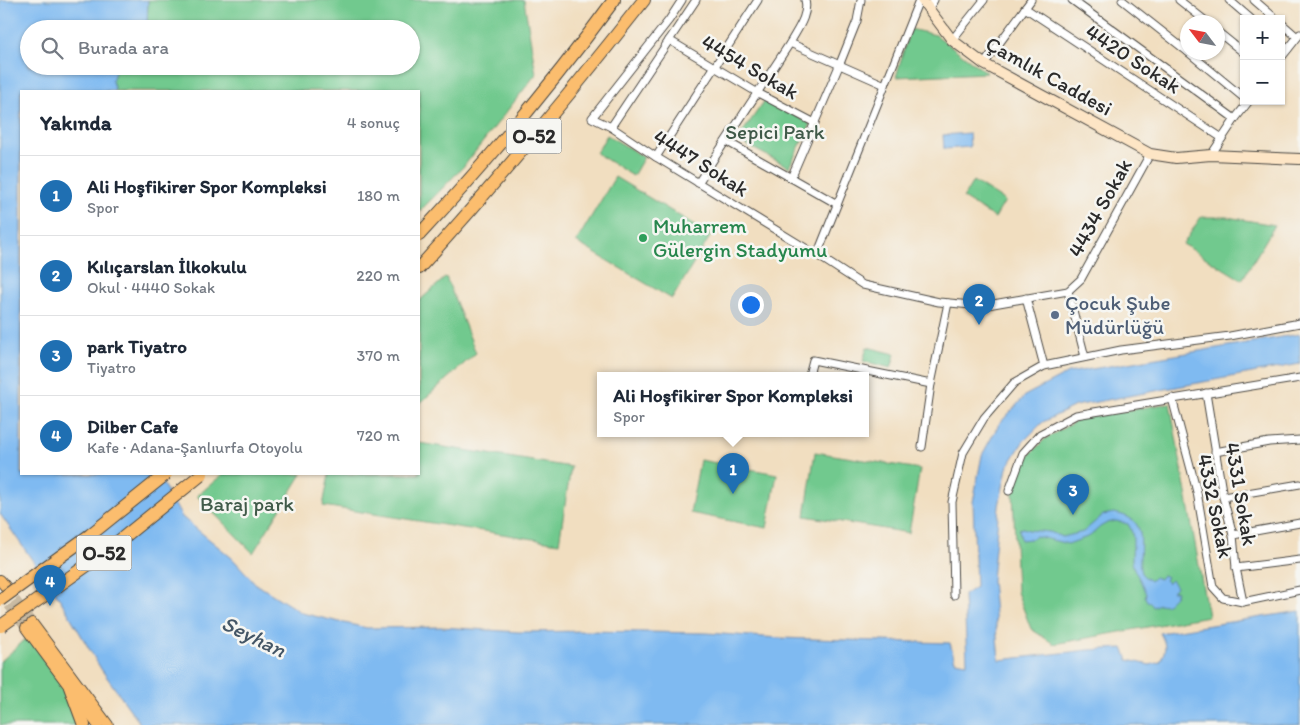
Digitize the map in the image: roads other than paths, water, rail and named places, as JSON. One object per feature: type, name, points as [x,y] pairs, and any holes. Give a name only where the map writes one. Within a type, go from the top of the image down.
[{"type":"highway","name":"O-52","points":[[420,234],[467,183],[580,46],[614,0]]},
{"type":"highway","name":"O-52","points":[[420,267],[479,202],[644,0]]},
{"type":"highway","name":"O-52","points":[[0,600],[90,535],[165,475]]},
{"type":"highway","name":"O-52","points":[[0,627],[103,554],[201,475]]},
{"type":"highway","points":[[70,687],[84,725]]},
{"type":"main road","name":"Çamlık Caddesi","points":[[923,3],[952,40],[984,64],[1150,154],[1176,158],[1211,155],[1300,159]]},
{"type":"main road","points":[[98,725],[29,626],[108,725]]},
{"type":"street","name":"4447 Sokak","points":[[682,0],[669,20],[592,118],[610,127],[863,284],[948,302],[982,306],[1068,291]]},
{"type":"street","points":[[610,127],[696,0]]},
{"type":"street","points":[[656,157],[758,0]]},
{"type":"street","points":[[698,183],[790,43],[802,22],[807,7],[805,0]]},
{"type":"street","points":[[791,178],[839,66],[856,21],[861,0]]},
{"type":"street","points":[[817,255],[885,85],[923,3],[934,0]]},
{"type":"street","points":[[952,40],[984,0]]},
{"type":"street","points":[[984,64],[1031,0]]},
{"type":"street","points":[[1072,0],[1235,119]]},
{"type":"street","points":[[1122,0],[1180,46]]},
{"type":"street","points":[[1180,0],[1198,15]]},
{"type":"street","points":[[1229,0],[1246,15]]},
{"type":"street","points":[[1254,0],[1271,15]]},
{"type":"street","name":"4420 Sokak","points":[[1025,8],[1222,138]]},
{"type":"street","points":[[1285,27],[1298,35],[1285,53]]},
{"type":"street","points":[[1225,38],[1240,51]]},
{"type":"street","name":"4454 Sokak","points":[[669,40],[758,93],[815,123]]},
{"type":"street","points":[[790,43],[885,85]]},
{"type":"street","points":[[1198,60],[1240,95]]},
{"type":"street","points":[[1211,155],[1246,105]]},
{"type":"street","points":[[726,141],[837,204]]},
{"type":"street","name":"4434 Sokak","points":[[1068,291],[1081,279],[1150,154]]},
{"type":"street","points":[[1068,291],[1085,357]]},
{"type":"street","points":[[1026,298],[1044,366]]},
{"type":"street","points":[[922,447],[931,384],[948,302]]},
{"type":"street","points":[[954,595],[952,502],[963,452],[984,418],[1014,383],[1044,366],[1085,357],[1121,350],[1230,336],[1300,323]]},
{"type":"street","points":[[810,372],[813,360],[931,384]]},
{"type":"street","points":[[1009,491],[1023,453],[1040,434],[1076,415],[1300,378]]},
{"type":"street","name":"4331 Sokak","points":[[1206,393],[1223,497],[1233,534],[1236,568],[1243,602]]},
{"type":"street","name":"4332 Sokak","points":[[1172,398],[1197,492],[1213,587],[1223,598],[1243,602]]},
{"type":"street","points":[[1215,452],[1269,442],[1300,440]]},
{"type":"street","points":[[1223,497],[1300,484]]},
{"type":"street","points":[[1233,534],[1300,523]]},
{"type":"street","points":[[1236,568],[1300,560]]},
{"type":"street","points":[[1243,602],[1300,590]]},
{"type":"water","name":"Seyhan","points":[[0,0],[148,0],[147,20],[20,20],[20,75],[114,75],[112,81],[115,90],[20,90],[20,475],[158,475],[182,517],[232,558],[256,584],[302,613],[367,628],[441,627],[519,632],[707,633],[779,638],[950,643],[955,661],[967,663],[964,595],[976,587],[973,502],[982,455],[999,424],[1026,395],[1068,373],[1300,334],[1300,364],[1075,406],[1043,422],[1023,442],[1007,468],[999,506],[992,580],[999,660],[1123,648],[1128,660],[1150,665],[1160,662],[1164,654],[1165,644],[1160,633],[1300,611],[1300,725],[141,725],[101,669],[61,601],[0,514]]},
{"type":"water","points":[[969,133],[970,147],[944,149],[943,135]]},
{"type":"water","points":[[1114,513],[1130,518],[1138,528],[1141,540],[1140,571],[1142,574],[1150,581],[1154,577],[1160,579],[1163,575],[1167,577],[1165,580],[1168,583],[1171,580],[1176,587],[1172,591],[1177,591],[1175,596],[1166,605],[1159,604],[1153,607],[1145,597],[1146,594],[1134,569],[1132,560],[1133,537],[1128,524],[1116,521],[1107,523],[1090,536],[1068,544],[1036,536],[1031,539],[1021,540],[1019,529],[1050,532],[1063,537],[1083,532],[1103,515]]},
{"type":"tunnel","points":[[6,588],[32,623]]},
{"type":"tunnel","points":[[0,593],[26,628]]},
{"type":"place","name":"Muharrem Gülergin Stadyumu","points":[[643,238]]},
{"type":"place","name":"Çocuk Şube Müdürlüğü","points":[[1055,315]]},
{"type":"place","name":"Kılıçarslan İlkokulu","points":[[979,325]]},
{"type":"place","name":"Ali Hoşfikirer Spor Kompleksi","points":[[733,494]]},
{"type":"place","name":"park Tiyatro","points":[[1073,515]]},
{"type":"place","name":"Dilber Cafe","points":[[50,606]]},
{"type":"park label","name":"Sepici Park","points":[[775,132]]},
{"type":"park label","name":"Baraj park","points":[[247,504]]}]
